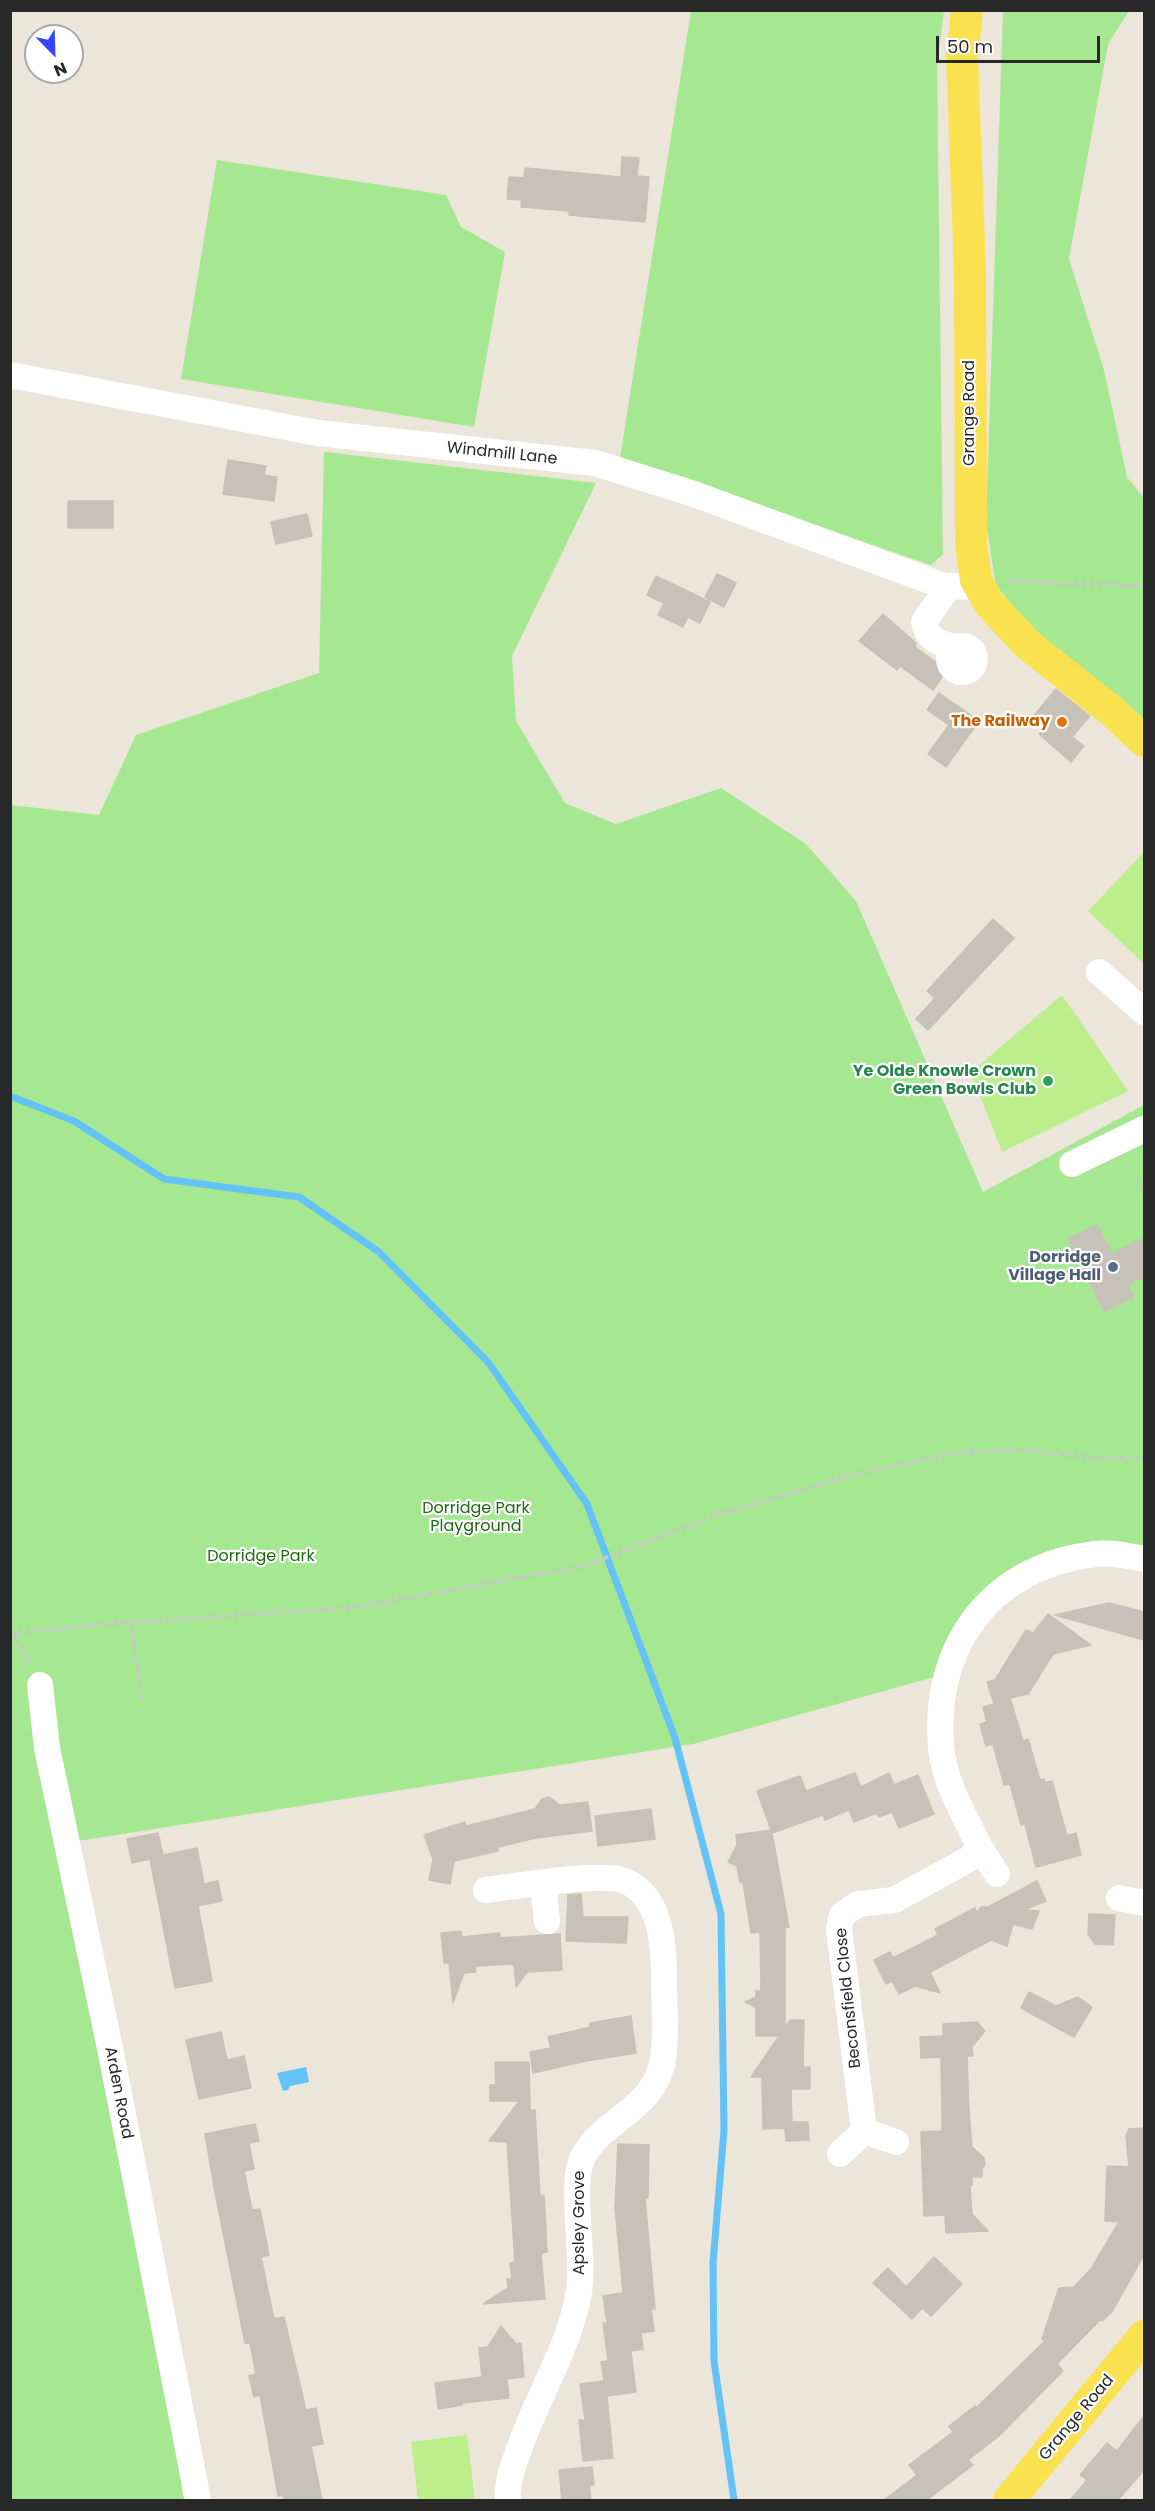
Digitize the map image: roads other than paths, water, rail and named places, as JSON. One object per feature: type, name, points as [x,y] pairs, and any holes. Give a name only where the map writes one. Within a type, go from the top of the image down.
[{"type":"main road","name":"Grange Road","points":[[967,10],[962,59],[970,270],[971,543],[968,584],[1028,644],[1112,711],[1144,741]]},
{"type":"main road","name":"Grange Road","points":[[1009,2500],[1144,2336]]},
{"type":"street","name":"Windmill Lane","points":[[10,375],[318,433],[596,463],[691,492],[968,584]]},
{"type":"street","points":[[956,648],[939,643],[929,636],[924,622],[968,584]]},
{"type":"street","points":[[1099,972],[1144,1012]]},
{"type":"street","points":[[1072,1164],[1144,1129]]},
{"type":"street","points":[[997,1874],[979,1846],[956,1801],[941,1750],[941,1715],[945,1682],[958,1645],[978,1614],[1000,1590],[1047,1563],[1097,1553],[1144,1559]]},
{"type":"street","name":"Arden Road","points":[[40,1685],[47,1748],[111,2053],[198,2500]]},
{"type":"street","name":"Beconsfield Close","points":[[864,2131],[839,1929],[842,1916],[858,1904],[894,1900],[972,1857],[979,1846]]},
{"type":"street","name":"Apsley Grove","points":[[486,1890],[597,1878],[625,1880],[652,1904],[660,1928],[664,1959],[661,2070],[640,2103],[589,2147],[577,2172],[581,2259],[579,2292],[563,2345],[534,2409],[515,2460],[508,2500]]},
{"type":"street","points":[[543,1883],[547,1921]]},
{"type":"street","points":[[1119,1898],[1144,1903]]},
{"type":"street","points":[[840,2154],[864,2131],[896,2142]]},
{"type":"water","points":[[306,2067],[309,2082],[290,2086],[288,2090],[283,2091],[277,2073]]},
{"type":"waterway","points":[[10,1096],[74,1121],[164,1179],[299,1197],[379,1252],[488,1362],[587,1504],[675,1738],[721,1914],[724,2130],[713,2263],[714,2361],[734,2500]]},
{"type":"place","name":"The Railway","points":[[1062,722]]},
{"type":"place","name":"Ye Olde Knowle Crown Green Bowls Club","points":[[1048,1081]]},
{"type":"place","name":"Dorridge Village Hall","points":[[1113,1267]]},
{"type":"park label","name":"Dorridge Park Playground","points":[[476,1518]]},
{"type":"park label","name":"Dorridge Park","points":[[261,1557]]}]
